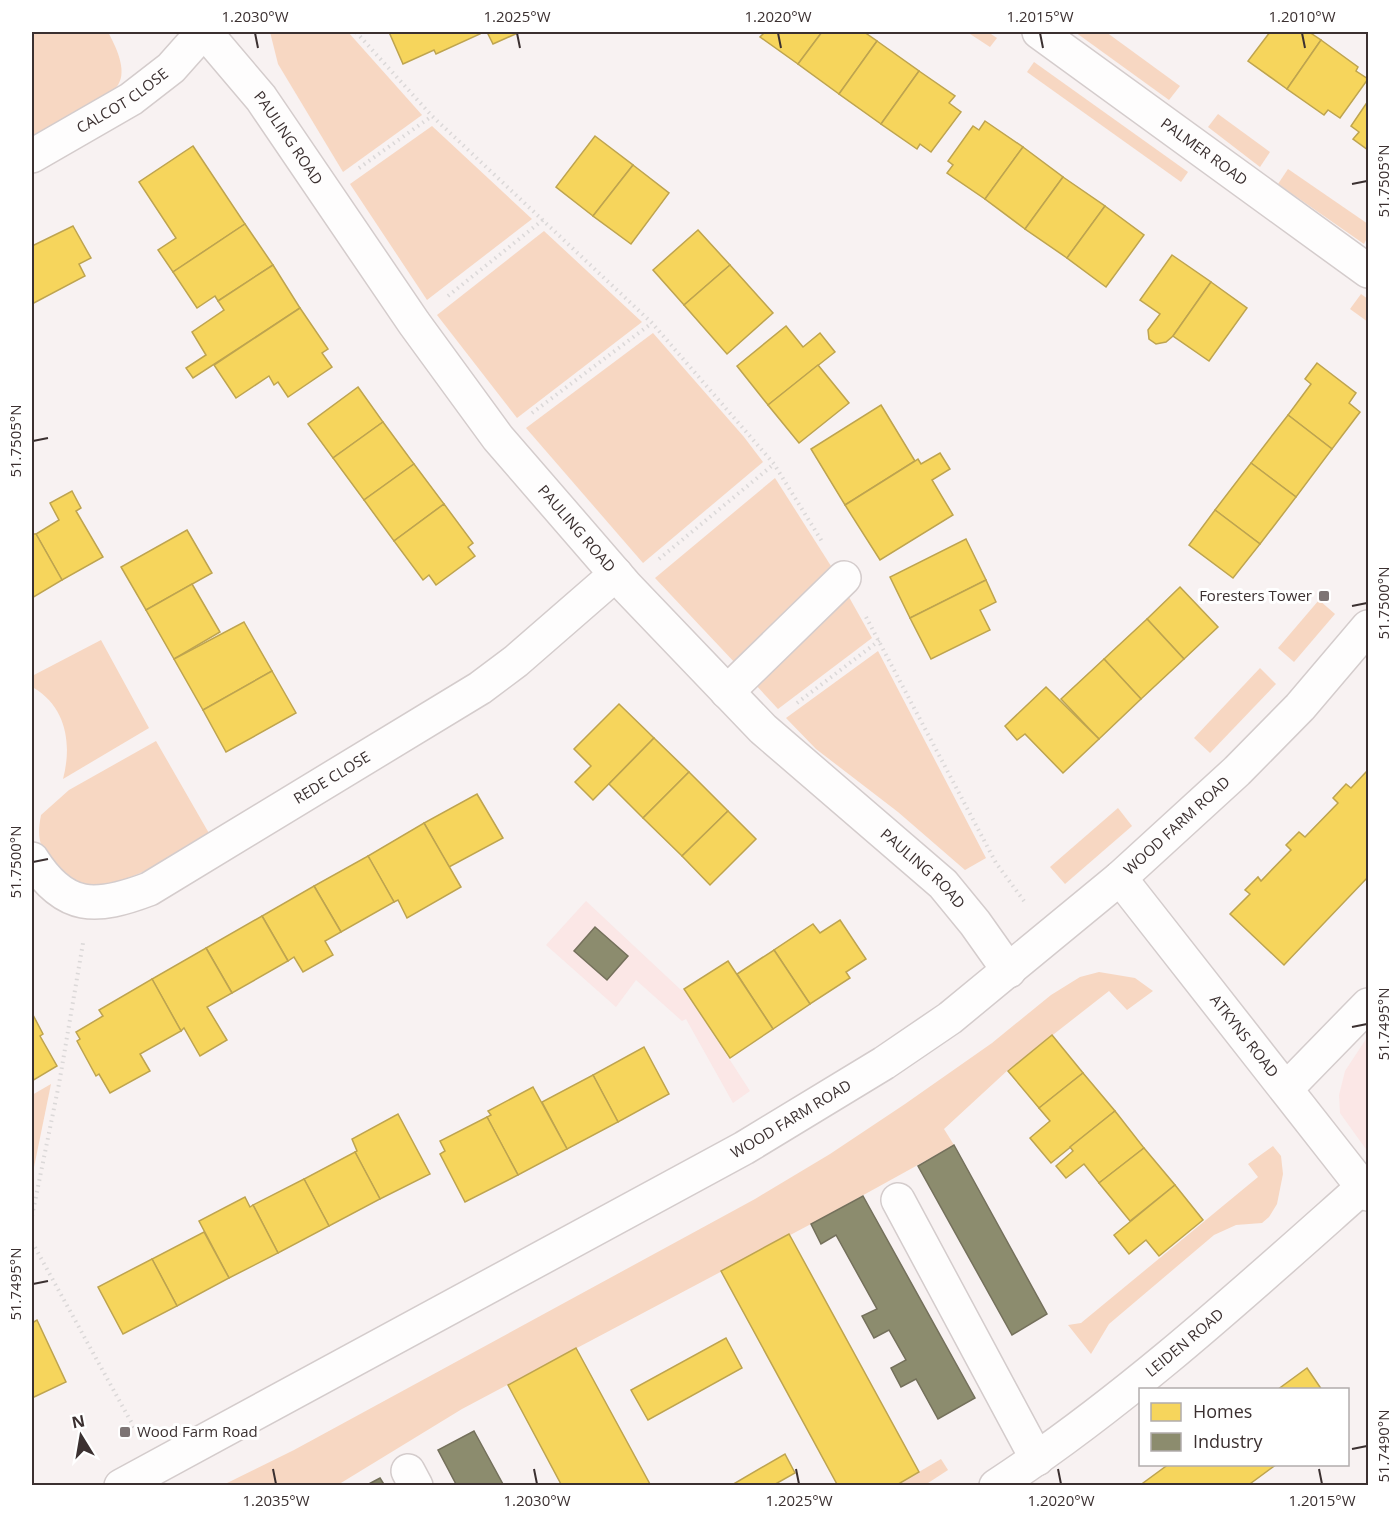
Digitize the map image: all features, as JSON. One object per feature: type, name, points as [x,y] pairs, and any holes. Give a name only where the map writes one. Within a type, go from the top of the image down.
[{"type":"street","name":"CALCOT CLOSE","points":[[32,156],[131,99],[171,68],[204,32]]},
{"type":"street","name":"PAULING ROAD","points":[[204,32],[261,98],[414,323],[498,438],[622,580],[763,729],[943,884],[975,923],[1009,971]]},
{"type":"street","name":"PALMER ROAD","points":[[1039,32],[1368,271]]},
{"type":"street","points":[[727,692],[844,578]]},
{"type":"street","name":"REDE CLOSE","points":[[32,859],[54,888],[69,898],[91,904],[116,902],[149,889],[480,688],[622,580]]},
{"type":"street","name":"WOOD FARM ROAD","points":[[121,1485],[744,1148],[884,1063],[950,1018],[1120,878],[1238,771],[1300,707],[1368,627]]},
{"type":"street","name":"ATKYNS ROAD","points":[[1120,878],[1366,1190]]},
{"type":"street","points":[[1286,1089],[1368,1005]]},
{"type":"street","name":"LEIDEN ROAD","points":[[996,1485],[1037,1459],[1204,1326],[1366,1190]]},
{"type":"street","points":[[898,1200],[1037,1459]]},
{"type":"path","points":[[356,32],[432,116],[652,323],[774,464],[880,640],[996,863],[1050,937]]},
{"type":"path","points":[[325,193],[432,116]]},
{"type":"path","points":[[414,323],[544,219]]},
{"type":"path","points":[[498,438],[652,323]]},
{"type":"path","points":[[622,580],[774,464]]},
{"type":"path","points":[[763,729],[880,640]]},
{"type":"path","points":[[32,1216],[59,1084],[91,904]]},
{"type":"path","points":[[32,1242],[140,1437]]},
{"type":"path","points":[[1365,1485],[1368,1482]]},
{"type":"shaded area","points":[[32,32],[108,32],[122,72],[118,85],[112,91],[32,136]]},
{"type":"shaded area","points":[[270,32],[348,32],[422,115],[343,172],[278,64]]},
{"type":"shaded area","points":[[967,32],[988,32],[997,38],[990,47]]},
{"type":"shaded area","points":[[1075,32],[1106,32],[1180,86],[1169,100]]},
{"type":"shaded area","points":[[1034,62],[1188,172],[1181,182],[1027,72]]},
{"type":"shaded area","points":[[1218,114],[1270,152],[1260,167],[1208,127]]},
{"type":"shaded area","points":[[432,126],[532,219],[427,300],[350,184]]},
{"type":"shaded area","points":[[1288,169],[1368,224],[1368,236],[1364,244],[1278,184]]},
{"type":"shaded area","points":[[544,231],[642,322],[517,418],[437,315]]},
{"type":"shaded area","points":[[1361,294],[1368,299],[1368,322],[1350,309]]},
{"type":"shaded area","points":[[653,333],[763,462],[643,563],[526,428]]},
{"type":"shaded area","points":[[775,478],[831,566],[736,664],[655,578]]},
{"type":"shaded area","points":[[845,590],[872,638],[778,709],[754,683]]},
{"type":"shaded area","points":[[1319,600],[1335,614],[1294,662],[1278,648]]},
{"type":"shaded area","points":[[101,640],[149,728],[63,779],[67,753],[64,728],[54,706],[34,688],[32,676]]},
{"type":"shaded area","points":[[878,651],[986,858],[965,870],[898,812],[816,749],[786,718]]},
{"type":"shaded area","points":[[1260,668],[1276,684],[1210,753],[1194,738]]},
{"type":"shaded area","points":[[156,741],[210,835],[173,857],[128,878],[106,884],[85,884],[66,878],[50,862],[41,845],[39,829],[41,815],[69,790]]},
{"type":"shaded area","points":[[1118,808],[1132,826],[1065,884],[1050,867]]},
{"type":"shaded area","points":[[586,901],[681,990],[684,989],[750,1091],[733,1103],[686,1019],[682,1021],[636,980],[616,1007],[546,945]]},
{"type":"shaded area","points":[[1099,972],[1135,978],[1153,991],[1127,1010],[1109,991],[1008,1070],[944,1129],[954,1145],[811,1224],[462,1409],[336,1486],[221,1486],[294,1450],[755,1199],[830,1154],[905,1104],[992,1043],[1051,995],[1080,977]]},
{"type":"shaded area","points":[[1368,1036],[1368,1152],[1340,1113],[1339,1095],[1345,1071]]},
{"type":"shaded area","points":[[51,1084],[32,1177],[32,1095]]},
{"type":"shaded area","points":[[1273,1146],[1281,1156],[1283,1174],[1277,1204],[1269,1217],[1262,1223],[1236,1225],[1214,1235],[1109,1324],[1091,1354],[1068,1325],[1081,1323],[1258,1177],[1248,1164]]},
{"type":"shaded area","points":[[941,1459],[948,1470],[925,1485],[895,1486]]},
{"type":"building: Homes","points":[[389,32],[479,32],[480,34],[436,54],[434,50],[403,64]]},
{"type":"building: Homes","points":[[487,32],[520,32],[493,44]]},
{"type":"building: Homes","points":[[765,32],[822,32],[798,64],[760,37]]},
{"type":"building: Homes","points":[[822,32],[864,32],[877,41],[839,94],[798,64]]},
{"type":"building: Homes","points":[[1270,32],[1309,32],[1321,40],[1287,89],[1248,61]]},
{"type":"building: Homes","points":[[1321,40],[1358,67],[1356,71],[1368,79],[1340,118],[1328,110],[1324,115],[1287,89]]},
{"type":"building: Homes","points":[[877,41],[919,71],[881,124],[839,94]]},
{"type":"building: Homes","points":[[919,71],[955,96],[949,103],[961,112],[931,152],[920,144],[917,149],[881,124]]},
{"type":"building: Homes","points":[[1368,101],[1368,150],[1353,139],[1359,132],[1351,126]]},
{"type":"building: Homes","points":[[985,121],[1023,147],[985,199],[947,173],[953,165],[948,161],[973,126],[979,130]]},
{"type":"building: Homes","points":[[595,136],[633,165],[593,216],[556,187]]},
{"type":"building: Homes","points":[[193,146],[245,224],[173,272],[158,250],[176,238],[139,182]]},
{"type":"building: Homes","points":[[1023,147],[1063,177],[1025,229],[985,199]]},
{"type":"building: Homes","points":[[633,165],[669,193],[631,244],[593,216]]},
{"type":"building: Homes","points":[[1063,177],[1105,206],[1067,258],[1025,229]]},
{"type":"building: Homes","points":[[1105,206],[1144,235],[1106,287],[1067,258]]},
{"type":"building: Homes","points":[[245,224],[273,265],[218,301],[215,296],[197,308],[173,272]]},
{"type":"building: Homes","points":[[73,226],[91,258],[79,264],[85,276],[32,304],[32,246]]},
{"type":"building: Homes","points":[[698,230],[730,265],[684,305],[653,270]]},
{"type":"building: Homes","points":[[1172,255],[1211,282],[1173,336],[1166,342],[1156,344],[1149,339],[1148,330],[1160,314],[1140,300]]},
{"type":"building: Homes","points":[[273,265],[300,308],[193,378],[186,368],[206,355],[192,332],[224,310],[218,301]]},
{"type":"building: Homes","points":[[730,265],[773,313],[727,354],[684,305]]},
{"type":"building: Homes","points":[[1211,282],[1247,308],[1209,361],[1173,336]]},
{"type":"building: Homes","points":[[300,308],[328,349],[322,353],[332,367],[288,397],[278,382],[274,385],[269,376],[236,398],[214,365]]},
{"type":"building: Homes","points":[[786,326],[803,347],[820,333],[835,352],[768,405],[737,366]]},
{"type":"building: Homes","points":[[1317,363],[1356,393],[1349,403],[1360,412],[1332,449],[1288,415],[1311,384],[1305,379]]},
{"type":"building: Homes","points":[[818,365],[849,403],[799,443],[768,405]]},
{"type":"building: Homes","points":[[358,387],[383,422],[333,458],[308,424]]},
{"type":"building: Homes","points":[[881,405],[915,461],[845,505],[811,449]]},
{"type":"building: Homes","points":[[1288,415],[1332,449],[1296,497],[1251,463]]},
{"type":"building: Homes","points":[[383,422],[414,464],[364,500],[333,458]]},
{"type":"building: Homes","points":[[940,453],[950,469],[932,480],[953,515],[880,560],[845,505],[918,459],[921,464]]},
{"type":"building: Homes","points":[[1251,463],[1296,497],[1260,544],[1215,510]]},
{"type":"building: Homes","points":[[414,464],[444,504],[394,541],[364,500]]},
{"type":"building: Homes","points":[[72,491],[81,508],[76,511],[103,557],[62,580],[36,534],[59,520],[50,503]]},
{"type":"building: Homes","points":[[444,504],[473,543],[468,547],[475,556],[436,585],[429,575],[423,580],[394,541]]},
{"type":"building: Homes","points":[[1215,510],[1260,544],[1233,578],[1189,545]]},
{"type":"building: Homes","points":[[187,530],[212,573],[146,610],[121,567]]},
{"type":"building: Homes","points":[[32,534],[36,534],[62,580],[32,598]]},
{"type":"building: Homes","points":[[966,539],[986,580],[910,618],[890,577]]},
{"type":"building: Homes","points":[[986,580],[996,602],[980,610],[990,630],[931,659],[910,618]]},
{"type":"building: Homes","points":[[192,584],[220,632],[174,659],[146,610]]},
{"type":"building: Homes","points":[[1180,587],[1218,627],[1184,659],[1147,619]]},
{"type":"building: Homes","points":[[1147,619],[1184,659],[1141,699],[1104,659]]},
{"type":"building: Homes","points":[[244,622],[272,671],[203,710],[174,659]]},
{"type":"building: Homes","points":[[1104,659],[1141,699],[1099,739],[1061,699]]},
{"type":"building: Homes","points":[[272,671],[296,713],[226,752],[203,710]]},
{"type":"building: Homes","points":[[1046,687],[1099,739],[1063,773],[1025,734],[1017,740],[1005,726]]},
{"type":"building: Homes","points":[[619,704],[654,738],[593,800],[575,782],[591,766],[574,749]]},
{"type":"building: Homes","points":[[654,738],[689,772],[643,818],[609,784]]},
{"type":"building: Homes","points":[[1368,770],[1368,877],[1284,965],[1230,914],[1250,894],[1245,890],[1258,877],[1261,881],[1291,850],[1286,845],[1299,832],[1305,837],[1338,803],[1333,798],[1346,784],[1351,788]]},
{"type":"building: Homes","points":[[689,772],[728,811],[682,856],[643,818]]},
{"type":"building: Homes","points":[[477,794],[503,838],[449,867],[424,823]]},
{"type":"building: Homes","points":[[728,811],[756,839],[710,885],[682,856]]},
{"type":"building: Homes","points":[[424,823],[461,887],[407,918],[398,900],[394,902],[368,856]]},
{"type":"building: Homes","points":[[368,856],[394,902],[341,932],[314,886]]},
{"type":"building: Homes","points":[[314,886],[341,932],[325,941],[333,955],[303,972],[294,957],[288,961],[262,916]]},
{"type":"building: Homes","points":[[262,916],[288,961],[232,993],[206,948]]},
{"type":"building: Homes","points":[[840,920],[866,959],[846,972],[850,978],[810,1004],[774,950],[813,924],[820,933]]},
{"type":"building: Homes","points":[[206,948],[232,993],[207,1007],[227,1040],[200,1056],[184,1028],[181,1031],[152,979]]},
{"type":"building: Homes","points":[[774,950],[810,1004],[773,1029],[737,974]]},
{"type":"building: Homes","points":[[728,961],[773,1029],[730,1058],[684,989]]},
{"type":"building: Homes","points":[[152,979],[181,1031],[140,1054],[150,1071],[110,1093],[99,1074],[96,1076],[77,1041],[80,1039],[76,1032],[103,1016],[99,1010]]},
{"type":"building: Homes","points":[[32,1013],[43,1034],[40,1036],[57,1066],[32,1081]]},
{"type":"building: Homes","points":[[1052,1035],[1083,1073],[1039,1108],[1008,1071]]},
{"type":"building: Homes","points":[[644,1047],[669,1094],[618,1122],[593,1075]]},
{"type":"building: Homes","points":[[1083,1073],[1115,1111],[1051,1163],[1030,1138],[1050,1121],[1039,1108]]},
{"type":"building: Homes","points":[[593,1075],[618,1122],[567,1149],[542,1102]]},
{"type":"building: Homes","points":[[533,1087],[567,1149],[518,1175],[487,1117],[491,1115],[488,1111]]},
{"type":"building: Homes","points":[[1115,1111],[1144,1148],[1099,1183],[1084,1164],[1066,1178],[1056,1166],[1073,1151],[1070,1147]]},
{"type":"building: Homes","points":[[398,1114],[430,1174],[380,1199],[355,1152],[357,1151],[352,1139]]},
{"type":"building: Homes","points":[[487,1117],[518,1175],[465,1202],[440,1154],[445,1151],[440,1141]]},
{"type":"building: Homes","points":[[1144,1148],[1175,1185],[1130,1221],[1099,1183]]},
{"type":"building: Homes","points":[[355,1152],[380,1199],[329,1226],[304,1179]]},
{"type":"building: Homes","points":[[304,1179],[329,1226],[278,1253],[253,1205]]},
{"type":"building: Homes","points":[[1175,1185],[1203,1220],[1159,1256],[1146,1240],[1129,1254],[1114,1235]]},
{"type":"building: Homes","points":[[245,1197],[250,1207],[253,1205],[278,1253],[229,1278],[199,1221]]},
{"type":"building: Homes","points":[[204,1232],[229,1278],[177,1306],[152,1259]]},
{"type":"building: Homes","points":[[789,1234],[919,1472],[895,1486],[838,1486],[721,1271]]},
{"type":"building: Homes","points":[[152,1259],[177,1306],[123,1334],[98,1287]]},
{"type":"building: Homes","points":[[37,1320],[66,1382],[32,1398],[32,1323]]},
{"type":"building: Homes","points":[[726,1338],[742,1368],[648,1420],[631,1390]]},
{"type":"building: Homes","points":[[576,1348],[651,1486],[562,1486],[508,1385]]},
{"type":"building: Homes","points":[[1307,1368],[1321,1388],[1280,1388]]},
{"type":"building: Homes","points":[[785,1454],[795,1473],[772,1486],[730,1486]]},
{"type":"building: Homes","points":[[1166,1466],[1274,1466],[1247,1486],[1139,1486]]},
{"type":"building: Industry","points":[[595,927],[628,956],[607,980],[574,951]]},
{"type":"building: Industry","points":[[954,1145],[1047,1314],[1012,1335],[918,1166]]},
{"type":"building: Industry","points":[[863,1196],[975,1398],[938,1419],[916,1379],[901,1387],[891,1368],[906,1360],[889,1330],[874,1338],[862,1316],[877,1309],[836,1235],[821,1244],[811,1224]]},
{"type":"building: Industry","points":[[474,1431],[504,1486],[457,1486],[438,1450]]},
{"type":"building: Industry","points":[[380,1478],[385,1486],[365,1486]]},
{"type":"place","name":"Foresters Tower","points":[[1324,596]]},
{"type":"place","name":"Wood Farm Road","points":[[125,1432]]}]
